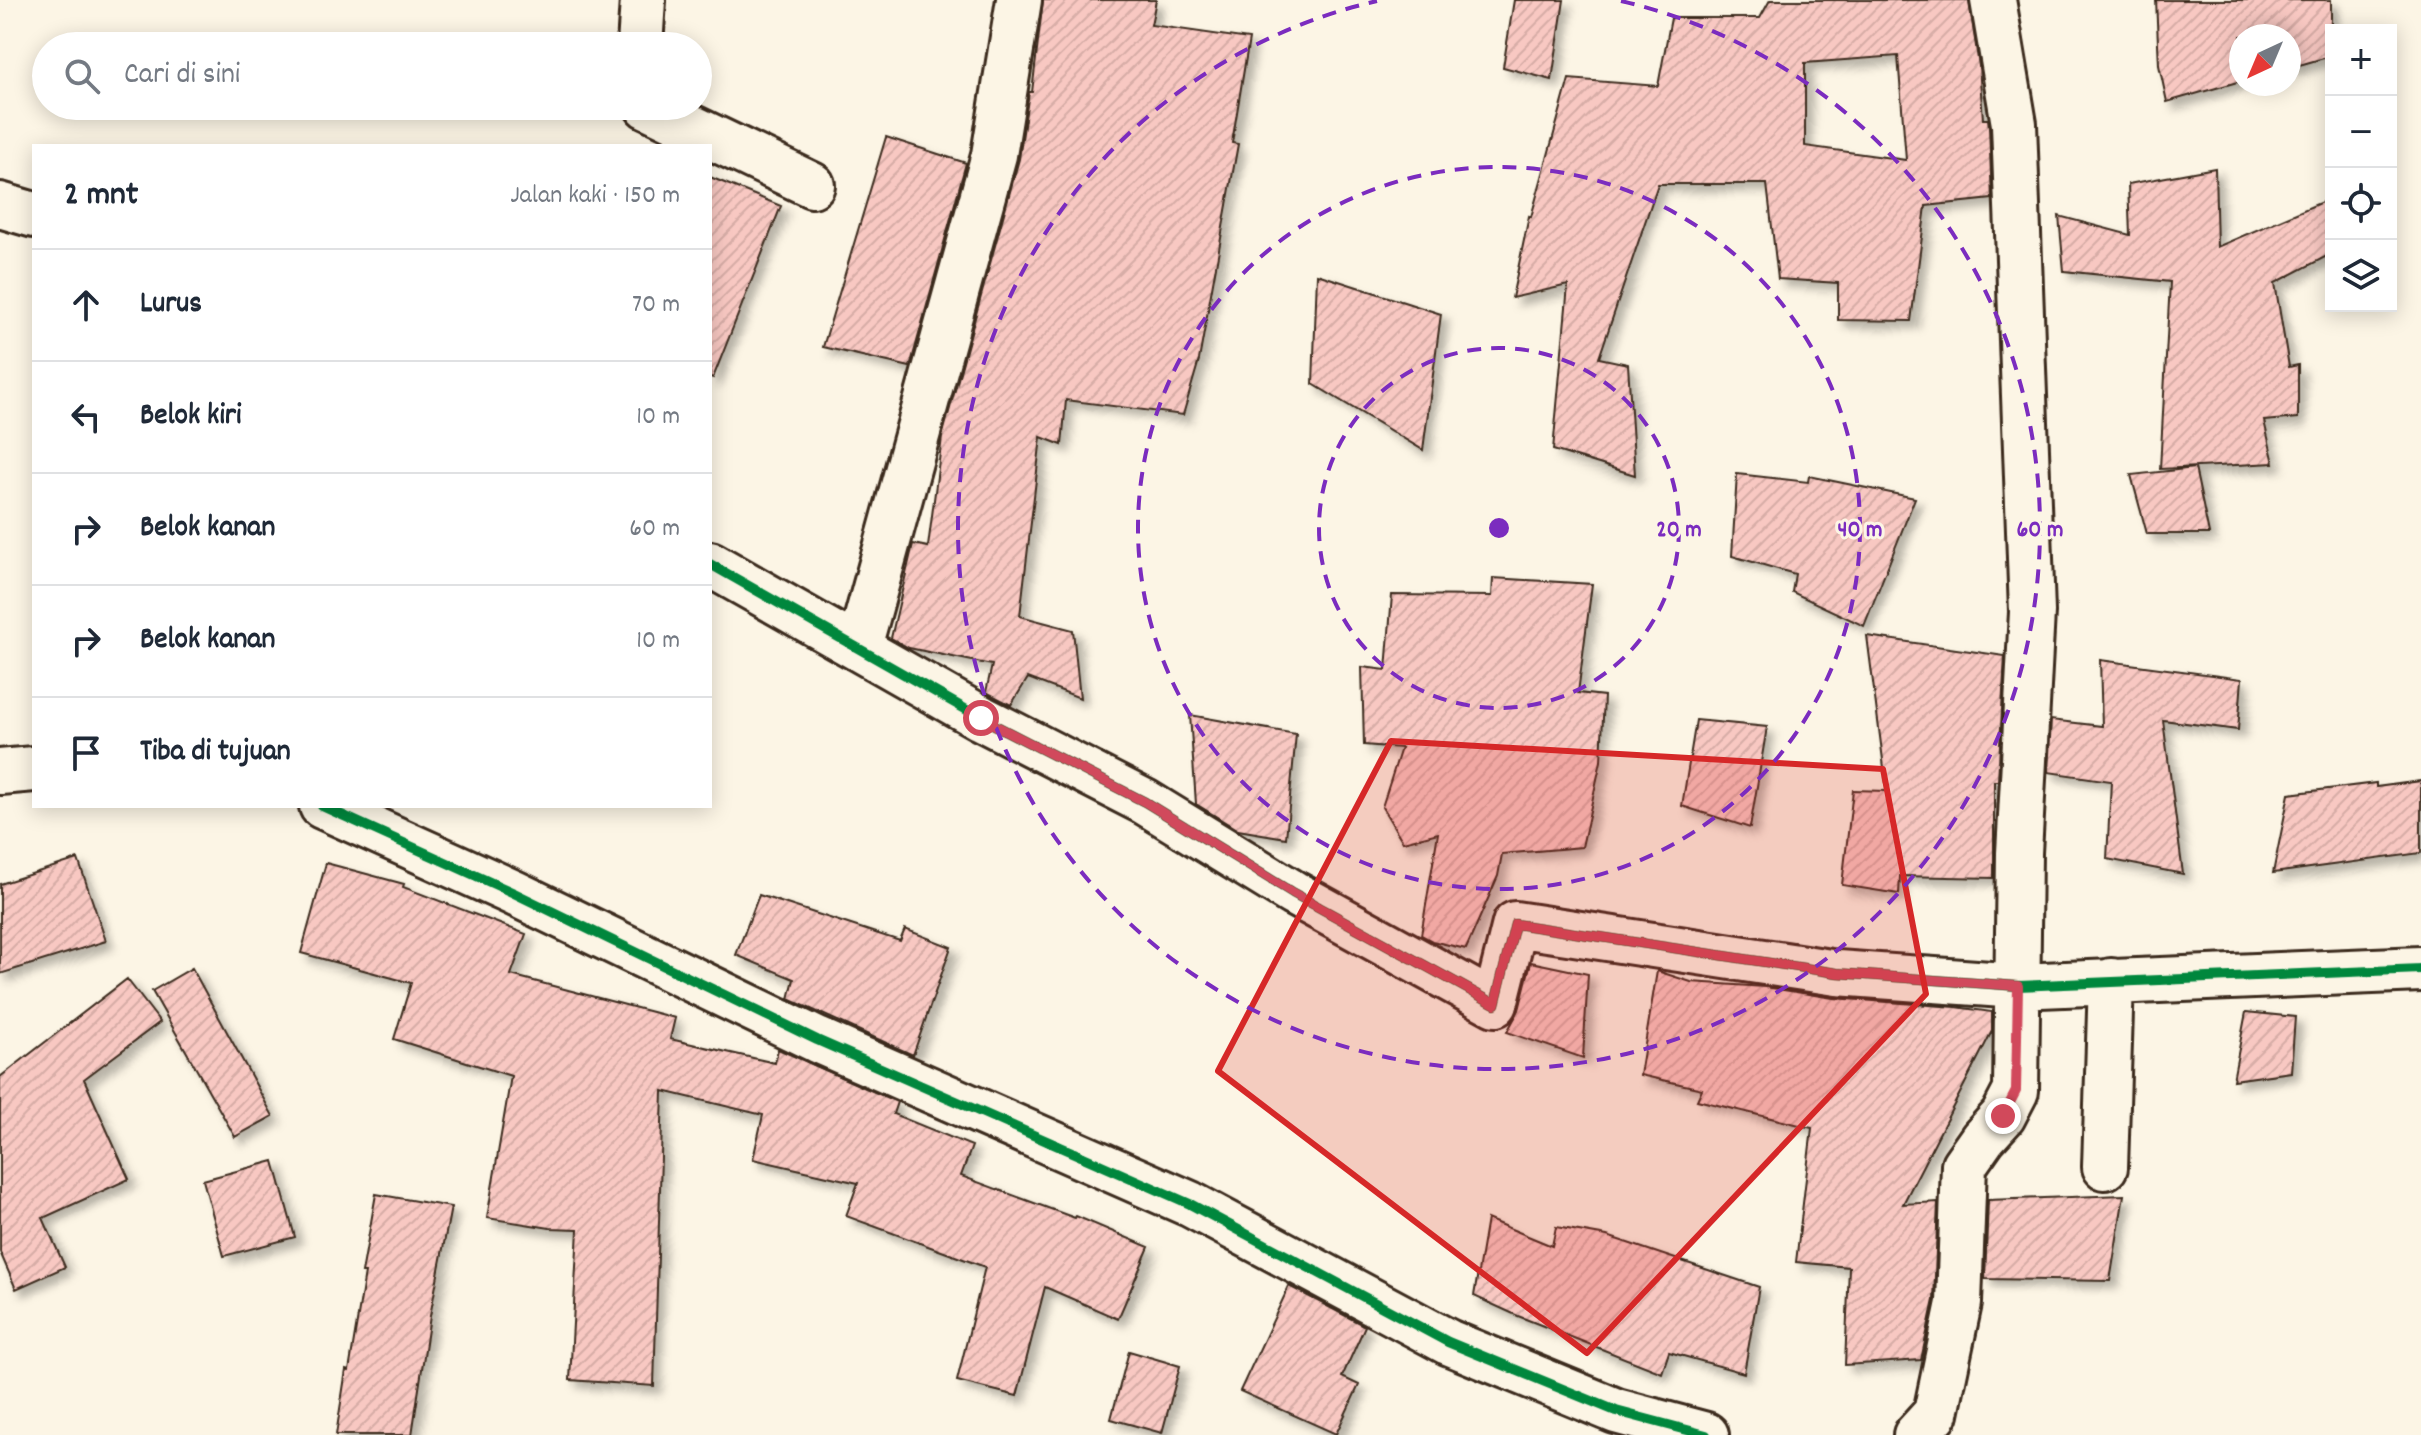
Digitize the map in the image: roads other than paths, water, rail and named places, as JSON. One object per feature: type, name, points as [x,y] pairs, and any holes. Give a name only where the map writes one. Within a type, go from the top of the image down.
[{"type":"street","points":[[641,32],[643,0]]},
{"type":"street","points":[[859,647],[994,155],[1019,0]]},
{"type":"street","points":[[1916,1435],[1936,1413],[1959,1303],[1964,1165],[2003,1116],[2016,1091],[2019,853],[2032,596],[2014,124],[1993,0]]},
{"type":"street","points":[[676,120],[812,185]]},
{"type":"street","points":[[0,205],[32,214]]},
{"type":"street","points":[[712,565],[981,718],[1145,802],[1293,893],[1495,1004],[1515,924],[1837,973],[2018,986],[2421,969]]},
{"type":"street","points":[[0,772],[32,769]]},
{"type":"street","points":[[326,808],[514,893],[817,1040],[1190,1204],[1448,1342],[1616,1411],[1706,1435]]},
{"type":"street","points":[[2105,1167],[2111,981]]}]
